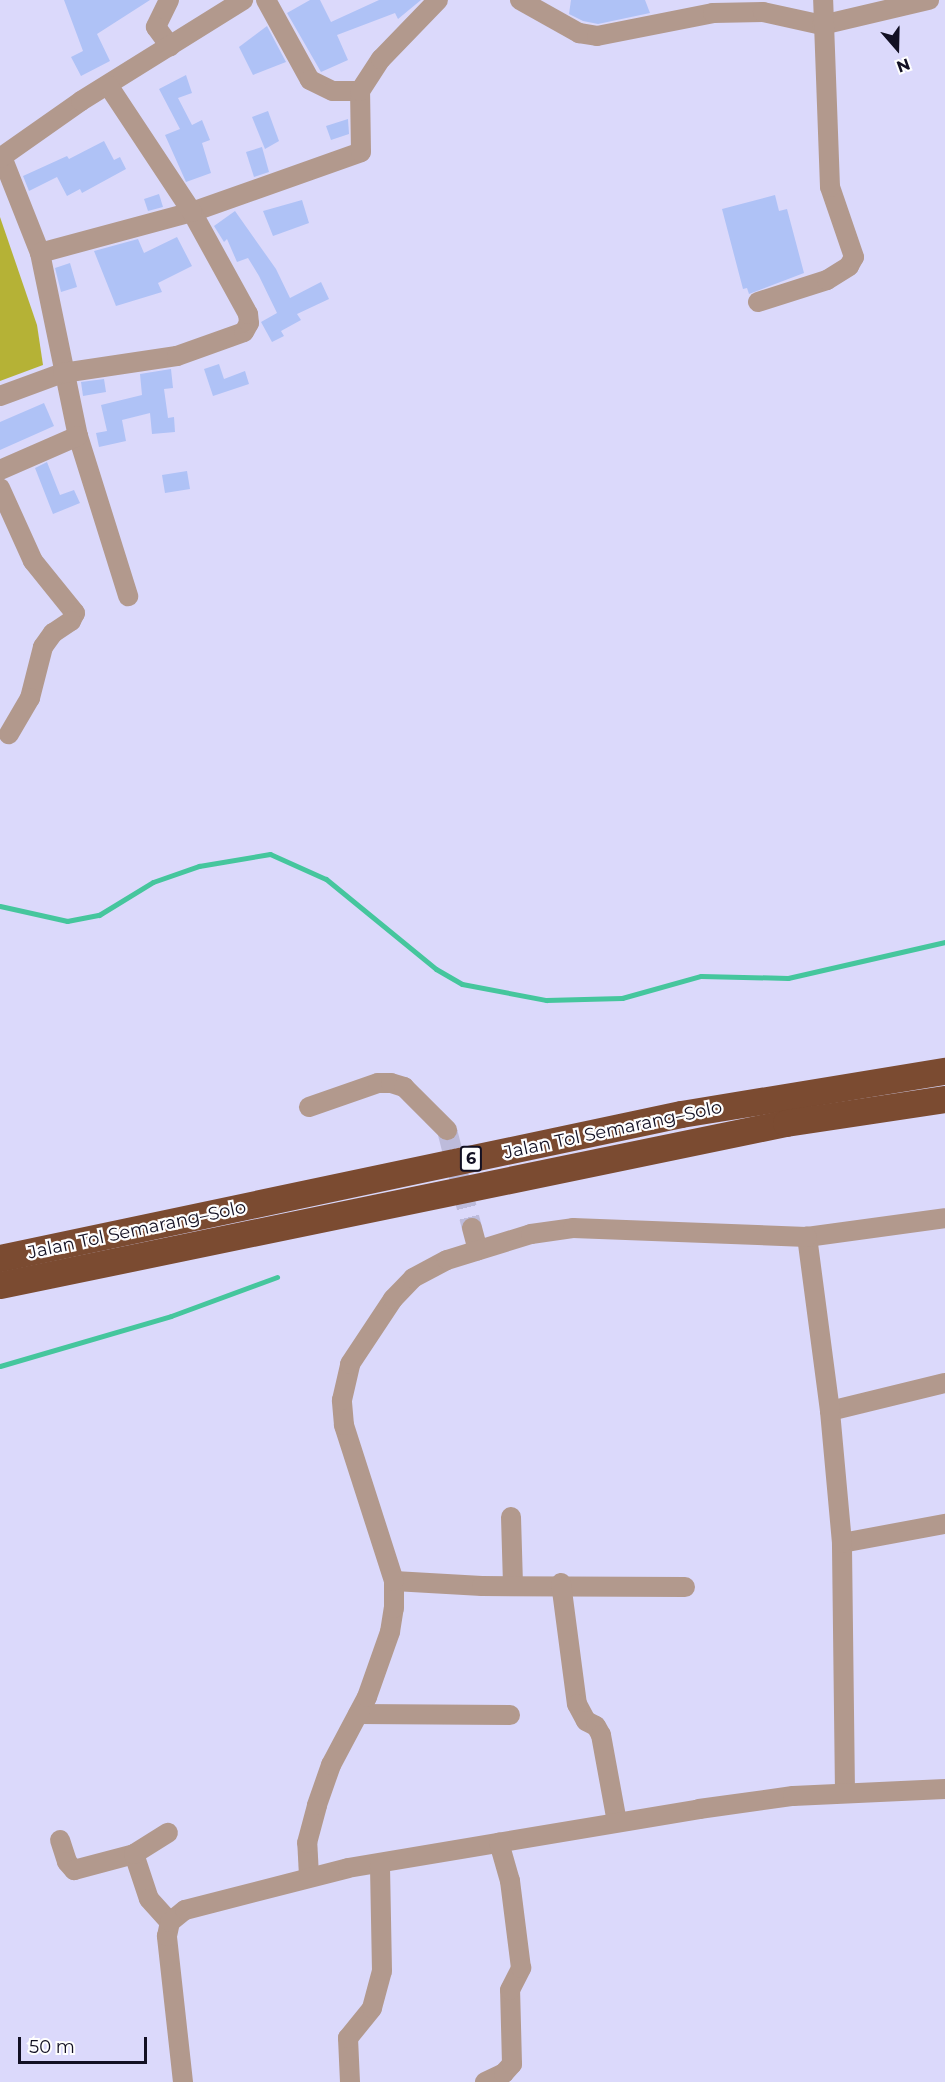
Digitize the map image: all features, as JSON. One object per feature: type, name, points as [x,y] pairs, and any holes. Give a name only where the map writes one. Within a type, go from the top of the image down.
[{"type":"highway","name":"Jalan Tol Semarang–Solo","points":[[0,1258],[681,1114],[945,1071]]},
{"type":"highway","name":"Jalan Tol Semarang–Solo","points":[[0,1285],[786,1123],[945,1099]]},
{"type":"street","points":[[128,596],[78,436],[63,373],[40,253],[1,158],[108,85],[243,0]]},
{"type":"street","points":[[266,0],[310,80],[333,91],[360,91]]},
{"type":"street","points":[[40,253],[192,212],[361,152],[360,91],[381,59],[438,0]]},
{"type":"street","points":[[520,0],[579,33],[597,36],[715,6],[763,12],[822,25],[929,0]]},
{"type":"street","points":[[758,302],[827,280],[849,266],[854,257],[830,187],[822,25],[823,0]]},
{"type":"street","points":[[170,46],[156,27],[171,2]]},
{"type":"street","points":[[0,396],[63,373],[177,356],[244,332],[248,314],[192,212],[108,85]]},
{"type":"street","points":[[0,470],[78,436]]},
{"type":"street","points":[[0,488],[33,561],[75,613],[71,621],[53,633],[43,647],[30,698],[9,734]]},
{"type":"street","points":[[309,1107],[378,1083],[392,1083],[404,1087],[447,1130]]},
{"type":"street","points":[[309,1876],[307,1843],[317,1805],[331,1765],[358,1714],[390,1632],[394,1581],[344,1425],[342,1400],[350,1364],[393,1299],[413,1278],[478,1250],[531,1234],[573,1228],[807,1237],[945,1218]]},
{"type":"street","points":[[472,1228],[478,1250]]},
{"type":"street","points":[[807,1237],[830,1411],[842,1543],[845,1793]]},
{"type":"street","points":[[830,1411],[945,1383]]},
{"type":"street","points":[[511,1517],[513,1585]]},
{"type":"street","points":[[842,1543],[945,1524]]},
{"type":"street","points":[[394,1581],[685,1587]]},
{"type":"street","points":[[561,1583],[577,1704],[586,1721],[596,1726],[601,1735],[617,1822]]},
{"type":"street","points":[[358,1714],[510,1716]]},
{"type":"street","points":[[183,2082],[167,1936],[170,1922],[185,1910],[309,1876],[617,1822],[793,1796],[945,1789]]},
{"type":"street","points":[[60,1840],[69,1867],[74,1870],[134,1854],[168,1833]]},
{"type":"street","points":[[485,2082],[504,2073],[512,2064],[510,1990],[521,1968],[510,1881],[499,1843]]},
{"type":"street","points":[[134,1854],[149,1899],[170,1922]]},
{"type":"street","points":[[350,2082],[348,2038],[372,2007],[382,1971],[380,1864]]},
{"type":"shaded area","points":[[0,217],[37,325],[43,365],[0,381]]},
{"type":"building","points":[[64,0],[150,0],[97,34],[110,61],[81,76],[71,57],[83,51]]},
{"type":"building","points":[[310,0],[320,0],[331,22],[379,0],[421,0],[398,19],[395,13],[337,35],[348,60],[321,72],[287,13]]},
{"type":"building","points":[[571,0],[645,0],[650,13],[598,24],[583,21],[569,14]]},
{"type":"building","points":[[267,26],[286,62],[253,75],[239,47]]},
{"type":"building","points":[[186,75],[192,93],[178,98],[192,125],[202,120],[210,140],[202,143],[211,173],[186,182],[165,135],[180,129],[159,89]]},
{"type":"building","points":[[268,111],[279,141],[265,149],[252,117]]},
{"type":"building","points":[[348,119],[349,134],[331,140],[326,126]]},
{"type":"building","points":[[104,141],[114,160],[120,157],[126,169],[82,193],[80,189],[67,196],[57,177],[29,191],[23,176],[67,156],[69,159]]},
{"type":"building","points":[[262,147],[269,172],[254,177],[246,152]]},
{"type":"building","points":[[159,194],[163,207],[148,211],[144,199]]},
{"type":"building","points":[[775,195],[779,211],[787,209],[804,273],[749,294],[747,288],[743,289],[722,209]]},
{"type":"building","points":[[302,200],[309,223],[273,236],[263,211]]},
{"type":"building","points":[[235,211],[276,269],[290,298],[321,282],[329,299],[297,314],[301,320],[281,331],[284,336],[272,342],[261,322],[277,313],[259,276],[248,258],[237,262],[227,239],[224,242],[214,226]]},
{"type":"building","points":[[177,237],[192,266],[158,283],[162,292],[116,306],[94,251],[138,239],[144,253]]},
{"type":"building","points":[[70,263],[77,287],[61,292],[55,268]]},
{"type":"building","points":[[219,364],[224,379],[245,371],[249,384],[213,396],[204,369]]},
{"type":"building","points":[[171,369],[173,388],[164,389],[168,418],[174,417],[175,432],[152,434],[150,413],[122,420],[126,441],[99,447],[96,433],[107,431],[101,405],[142,395],[140,374]]},
{"type":"building","points":[[104,379],[106,392],[83,396],[81,382]]},
{"type":"building","points":[[44,403],[54,426],[0,450],[0,422]]},
{"type":"building","points":[[47,462],[60,495],[74,490],[80,503],[53,514],[35,468]]},
{"type":"building","points":[[187,471],[190,489],[165,493],[162,475]]},
{"type":"waterway","points":[[0,906],[67,921],[99,915],[153,882],[199,866],[270,854],[326,879],[436,969],[462,984],[546,1000],[622,998],[701,976],[788,978],[945,942]]},
{"type":"waterway","points":[[0,1366],[171,1316],[277,1277]]},
{"type":"tunnel","points":[[447,1130],[472,1228]]}]
